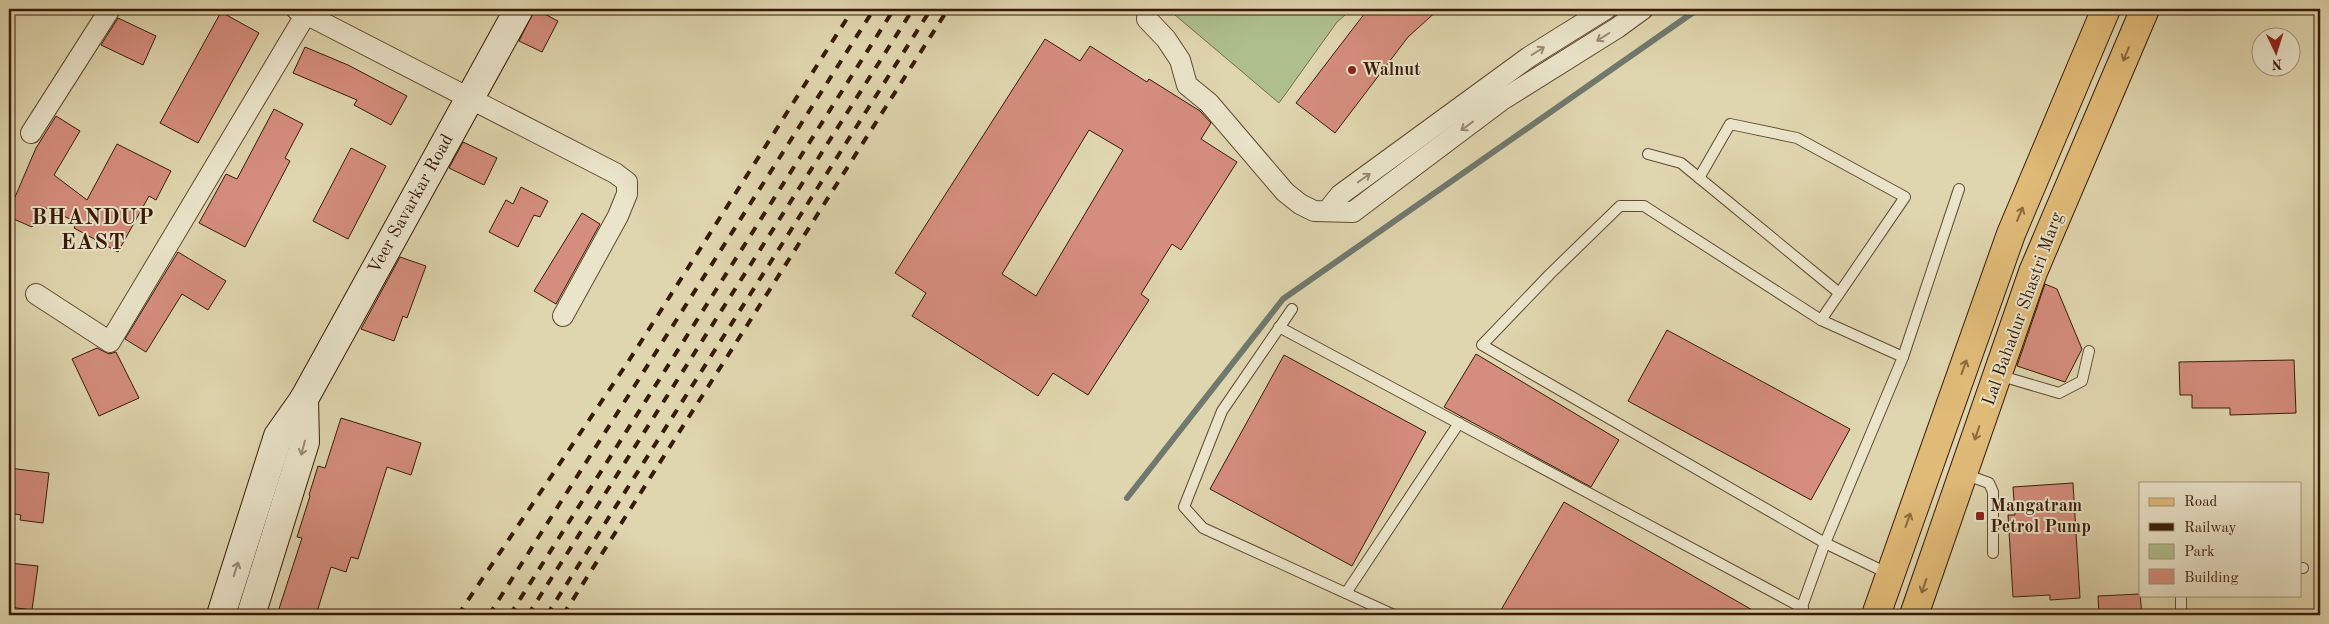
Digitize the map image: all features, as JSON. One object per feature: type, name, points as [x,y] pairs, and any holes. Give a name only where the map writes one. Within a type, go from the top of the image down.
[{"type":"main road","name":"Lal Bahadur Shastri Marg","points":[[1876,615],[2011,234],[2106,9]]},
{"type":"main road","name":"Lal Bahadur Shastri Marg","points":[[1914,615],[2033,272],[2144,9]]},
{"type":"street","points":[[31,133],[110,9]]},
{"type":"street","name":"Veer Savarkar Road","points":[[221,615],[278,436],[304,399],[518,9]]},
{"type":"street","points":[[1148,9],[1147,19],[1166,39],[1180,60],[1186,85],[1209,103],[1285,192],[1300,204],[1314,211],[1352,212],[1421,159],[1520,89],[1617,28],[1643,9]]},
{"type":"street","points":[[1328,210],[1340,195],[1529,57],[1606,9]]},
{"type":"street","points":[[36,294],[110,342],[304,10],[615,173],[627,182],[627,194],[618,216],[563,316]]},
{"type":"street","points":[[1506,74],[1520,89]]},
{"type":"street","name":"Veer Savarkar Road","points":[[251,615],[305,442],[304,399]]},
{"type":"lane","points":[[1698,178],[1730,124],[1797,138],[1905,197],[1838,292],[1822,320]]},
{"type":"lane","points":[[1648,154],[1680,163],[1838,292]]},
{"type":"lane","points":[[1279,327],[1459,423],[1801,612],[1825,543],[1903,356],[1959,190]]},
{"type":"lane","points":[[1889,574],[1825,543],[1482,345],[1550,274],[1620,206],[1644,206],[1822,320],[1903,356]]},
{"type":"lane","points":[[1292,309],[1222,410],[1184,507],[1203,528],[1394,615]]},
{"type":"lane","points":[[1997,375],[2059,393],[2082,381],[2089,351]]},
{"type":"lane","points":[[1346,594],[1459,423]]},
{"type":"lane","points":[[1963,474],[1989,483],[1993,492],[1993,553]]},
{"type":"lane","points":[[2181,596],[2181,615]]},
{"type":"green space","points":[[1168,9],[1352,9],[1337,22],[1279,103]]},
{"type":"building","points":[[535,9],[558,21],[542,52],[519,41]]},
{"type":"building","name":"Walnut","points":[[1368,9],[1439,9],[1408,37],[1335,133],[1296,103]]},
{"type":"building","points":[[221,12],[259,33],[198,143],[160,123]]},
{"type":"building","points":[[118,18],[156,36],[143,65],[101,45]]},
{"type":"building","points":[[1045,39],[1080,61],[1090,46],[1147,82],[1149,79],[1200,111],[1211,123],[1201,139],[1237,162],[1181,250],[1172,244],[1141,294],[1149,300],[1088,395],[1053,373],[1038,396],[912,316],[926,293],[895,273]],"holes":[[[1089,130],[1123,150],[1036,296],[1002,274]]]},
{"type":"building","points":[[305,47],[348,65],[407,96],[391,125],[354,105],[357,100],[293,73]]},
{"type":"building","points":[[274,109],[303,124],[285,158],[290,161],[245,247],[199,223],[226,174],[237,179]]},
{"type":"building","points":[[56,116],[80,131],[54,175],[87,200],[117,144],[171,171],[156,200],[149,196],[118,252],[74,228],[77,222],[41,206],[32,227],[9,217],[9,211],[36,148]]},
{"type":"building","points":[[463,142],[497,158],[484,185],[449,168]]},
{"type":"building","points":[[351,148],[386,166],[348,239],[313,221]]},
{"type":"building","points":[[521,187],[548,201],[540,217],[534,215],[518,247],[489,232],[506,200],[513,204]]},
{"type":"building","points":[[582,213],[600,224],[556,304],[534,291]]},
{"type":"building","points":[[178,252],[226,281],[208,310],[182,294],[146,352],[125,339]]},
{"type":"building","points":[[400,257],[426,266],[407,318],[403,316],[394,341],[361,329]]},
{"type":"building","points":[[2045,284],[2057,289],[2082,349],[2065,382],[2017,366]]},
{"type":"building","points":[[1667,330],[1850,429],[1811,500],[1628,401]]},
{"type":"building","points":[[97,348],[109,354],[116,352],[139,398],[99,416],[72,359]]},
{"type":"building","points":[[1476,354],[1619,440],[1591,487],[1444,407]]},
{"type":"building","points":[[1284,355],[1426,432],[1352,566],[1210,489]]},
{"type":"building","points":[[2294,360],[2296,413],[2230,415],[2230,408],[2192,408],[2192,395],[2180,395],[2179,362]]},
{"type":"building","points":[[341,418],[421,443],[411,475],[387,467],[358,559],[351,557],[346,572],[331,567],[316,615],[277,615],[302,538],[297,537],[318,466],[325,468]]},
{"type":"building","points":[[9,468],[49,473],[43,523],[20,520],[21,515],[9,513]]},
{"type":"building","points":[[2073,483],[2080,598],[2050,600],[2050,595],[2013,597],[2008,515],[2015,515],[2013,487]]},
{"type":"building","points":[[1564,502],[1761,615],[1498,615]]},
{"type":"building","points":[[9,563],[38,566],[32,610],[9,607]]},
{"type":"building","points":[[2139,594],[2142,615],[2099,615],[2098,596]]},
{"type":"waterway","points":[[1127,498],[1283,299],[1698,9]]},
{"type":"railway","points":[[458,615],[628,362],[853,9]]},
{"type":"railway","points":[[489,615],[874,9]]},
{"type":"railway","points":[[510,615],[894,9]]},
{"type":"railway","points":[[528,615],[913,9]]},
{"type":"railway","points":[[547,615],[931,9]]},
{"type":"railway","points":[[563,615],[948,9]]},
{"type":"place","name":"Walnut","points":[[1352,70]]},
{"type":"place","name":"Mangatram Petrol Pump","points":[[1980,516]]},
{"type":"district","name":"BHANDUP EAST","points":[[93,230]]}]
